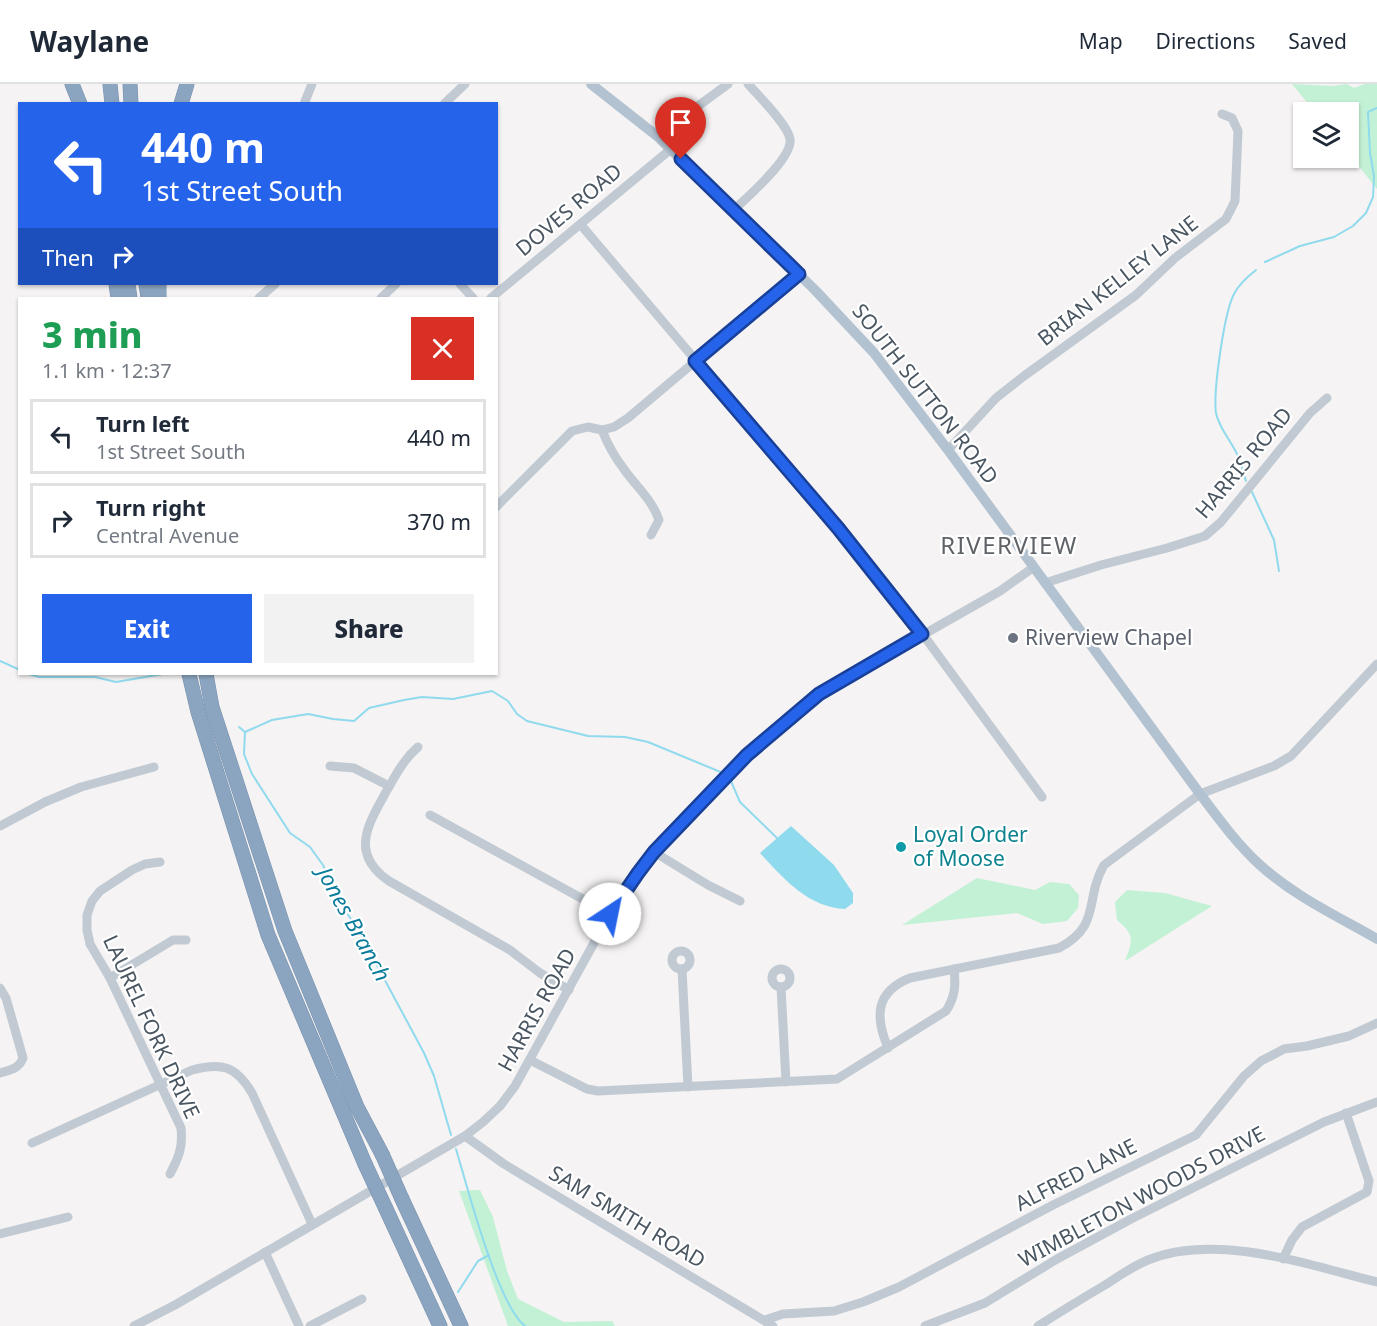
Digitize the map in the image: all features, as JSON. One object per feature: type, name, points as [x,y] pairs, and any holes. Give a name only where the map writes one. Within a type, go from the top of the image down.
[{"type":"highway","points":[[72,84],[79,102]]},
{"type":"highway","points":[[110,84],[112,102]]},
{"type":"highway","points":[[130,84],[131,102]]},
{"type":"highway","points":[[182,102],[187,84]]},
{"type":"highway","points":[[189,675],[198,712],[268,935],[365,1164],[440,1326]]},
{"type":"highway","points":[[206,675],[212,707],[285,931],[357,1107],[382,1154],[461,1326]]},
{"type":"main road","name":"SOUTH SUTTON ROAD","points":[[591,84],[657,136],[799,274],[874,353],[948,450],[1200,794],[1258,864],[1314,903],[1377,939]]},
{"type":"street","points":[[305,102],[312,84]]},
{"type":"street","points":[[446,102],[465,84]]},
{"type":"street","points":[[657,136],[728,84]]},
{"type":"street","points":[[734,211],[788,152],[790,139],[781,122],[748,84]]},
{"type":"street","name":"BRIAN KELLEY LANE","points":[[948,450],[996,398],[1136,295],[1175,258],[1226,219],[1235,201],[1238,131],[1232,118],[1222,114]]},
{"type":"street","name":"DOVES ROAD","points":[[492,297],[670,149]]},
{"type":"street","points":[[581,225],[831,520],[922,634],[1042,797]]},
{"type":"street","points":[[498,505],[572,431],[588,427],[602,430],[614,427],[628,418],[799,274]]},
{"type":"street","points":[[260,297],[274,285]]},
{"type":"street","points":[[382,297],[395,285]]},
{"type":"street","points":[[461,285],[472,297]]},
{"type":"street","name":"HARRIS ROAD","points":[[1045,583],[1101,564],[1205,536],[1221,522],[1310,413],[1327,398]]},
{"type":"street","points":[[602,430],[610,449],[621,465],[655,507],[659,520],[651,535]]},
{"type":"street","name":"HARRIS ROAD","points":[[137,1326],[465,1136],[483,1122],[500,1106],[515,1086],[610,914],[638,873],[654,852],[731,770],[819,694],[1000,591],[1034,567]]},
{"type":"street","points":[[888,1048],[880,1029],[879,1018],[882,1004],[888,993],[899,982],[1059,948],[1074,940],[1083,931],[1089,917],[1096,878],[1104,865],[1200,794],[1274,766],[1291,756],[1377,664]]},
{"type":"street","points":[[418,747],[405,758],[369,822],[365,836],[370,863],[379,874],[510,950],[540,973],[569,990]]},
{"type":"street","points":[[330,766],[354,768],[389,786]]},
{"type":"street","points":[[0,826],[45,802],[81,787],[154,767]]},
{"type":"street","points":[[430,815],[610,914]]},
{"type":"street","points":[[654,852],[708,885],[740,901]]},
{"type":"street","name":"LAUREL FORK DRIVE","points":[[160,862],[145,864],[132,870],[100,891],[92,901],[87,915],[90,944],[111,978],[181,1128],[183,1142],[180,1155],[170,1174]]},
{"type":"street","points":[[111,978],[173,940],[186,940]]},
{"type":"street","points":[[682,969],[688,1087]]},
{"type":"street","points":[[530,1060],[587,1089],[598,1091],[837,1078],[946,1011],[956,987],[954,969]]},
{"type":"street","points":[[781,987],[786,1082]]},
{"type":"street","points":[[0,988],[6,998],[23,1058],[15,1069],[0,1073]]},
{"type":"street","name":"ALFRED LANE","points":[[769,1323],[783,1314],[834,1311],[899,1287],[1053,1205],[1196,1135],[1244,1076],[1261,1061],[1284,1049],[1349,1036],[1377,1023]]},
{"type":"street","points":[[32,1143],[205,1066],[216,1065],[227,1068],[237,1074],[252,1093],[312,1224]]},
{"type":"street","name":"WIMBLETON WOODS DRIVE","points":[[925,1326],[985,1304],[1075,1249],[1324,1122],[1377,1102]]},
{"type":"street","points":[[1283,1259],[1292,1240],[1302,1227],[1367,1192],[1369,1181],[1346,1113]]},
{"type":"street","name":"SAM SMITH ROAD","points":[[465,1136],[504,1164],[769,1323]]},
{"type":"street","points":[[0,1234],[68,1217]]},
{"type":"street","points":[[1038,1326],[1128,1269],[1170,1252],[1192,1249],[1227,1248],[1377,1282]]},
{"type":"street","points":[[266,1252],[299,1326]]},
{"type":"street","points":[[310,1326],[362,1299]]},
{"type":"green space","points":[[1292,84],[1332,86],[1347,84],[1354,88],[1365,84],[1377,84],[1377,189],[1359,166],[1359,102],[1307,102]]},
{"type":"green space","points":[[977,878],[1035,890],[1050,882],[1069,884],[1079,895],[1078,908],[1067,921],[1043,924],[1017,913],[902,925]]},
{"type":"green space","points":[[1127,890],[1165,893],[1212,906],[1125,961],[1131,938],[1117,920],[1115,902]]},
{"type":"green space","points":[[480,1190],[493,1217],[507,1271],[518,1299],[564,1322],[612,1321],[615,1326],[508,1326],[459,1191]]},
{"type":"water","points":[[791,826],[834,865],[853,893],[853,903],[845,909],[819,903],[808,897],[788,882],[760,853]]},
{"type":"waterway","points":[[1265,262],[1300,246],[1334,237],[1353,226],[1366,213],[1373,197],[1374,176],[1370,153],[1368,112],[1377,108]]},
{"type":"waterway","points":[[1246,481],[1238,457],[1216,413],[1216,388],[1223,334],[1230,304],[1238,287],[1256,270]]},
{"type":"waterway","points":[[1252,492],[1274,540],[1279,571]]},
{"type":"waterway","name":"Jones Branch","points":[[0,661],[18,669]]},
{"type":"waterway","name":"Jones Branch","points":[[32,675],[95,677],[116,682],[157,675]]},
{"type":"waterway","points":[[245,732],[272,720],[308,714],[354,721],[369,708],[404,700],[422,697],[453,699],[492,691],[508,701],[517,714],[527,721],[588,736],[625,737],[648,742],[723,773]]},
{"type":"waterway","name":"Jones Branch","points":[[239,727],[245,732]]},
{"type":"waterway","name":"Jones Branch","points":[[245,732],[244,754],[252,774],[290,833],[310,847],[323,865],[339,900],[359,932],[424,1053],[434,1076],[451,1135]]},
{"type":"waterway","points":[[730,779],[740,802],[777,838]]},
{"type":"waterway","name":"Jones Branch","points":[[456,1149],[494,1271],[504,1295],[525,1326]]},
{"type":"waterway","points":[[458,1292],[478,1261],[489,1255]]},
{"type":"place","name":"Riverview Chapel","points":[[1013,638]]},
{"type":"place","name":"Loyal Order of Moose","points":[[901,847]]},
{"type":"district","name":"RIVERVIEW","points":[[1009,546]]},
{"type":"route","points":[[610,914],[654,852],[747,755],[819,694],[922,634],[838,528],[695,361],[799,274],[681,159]]}]
